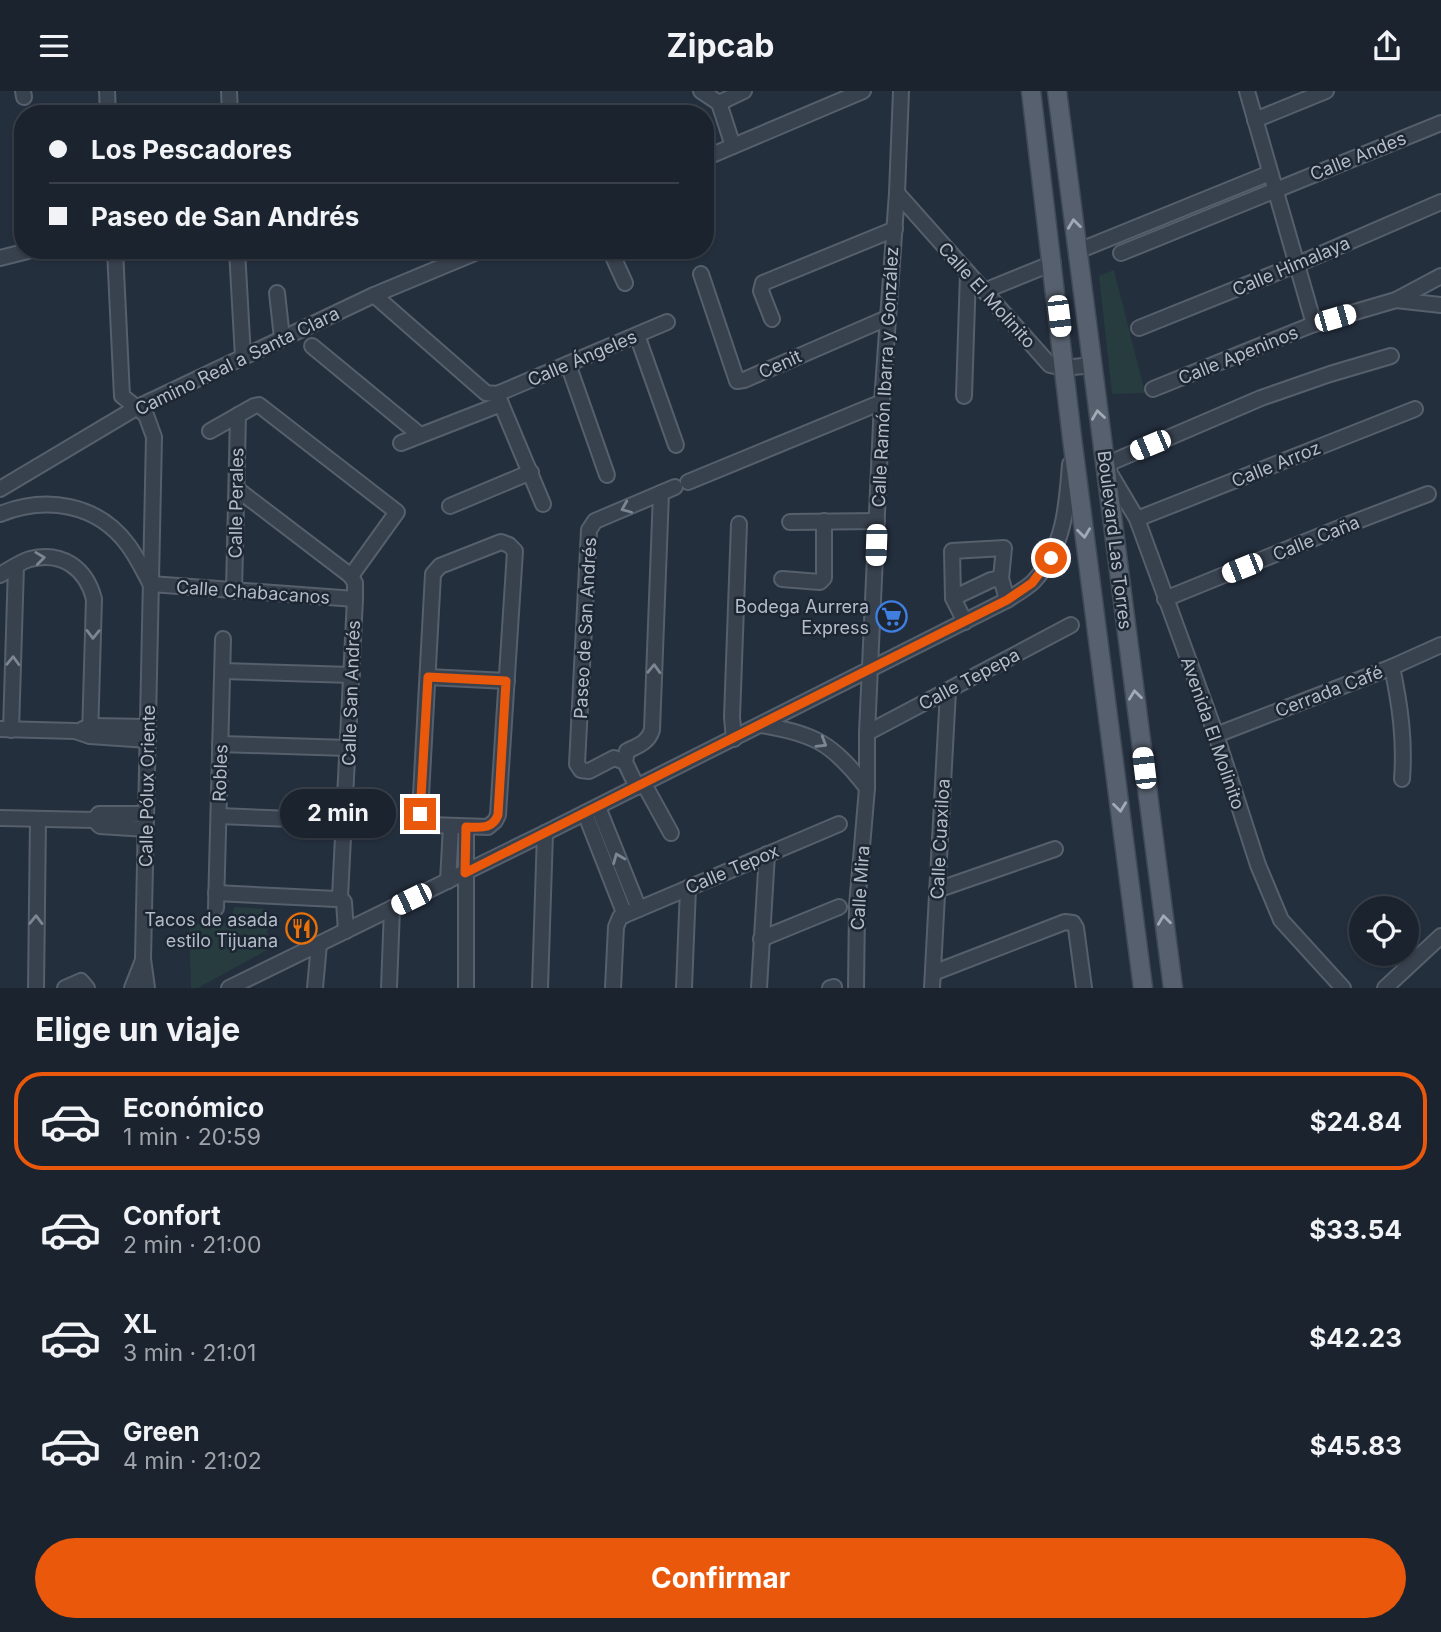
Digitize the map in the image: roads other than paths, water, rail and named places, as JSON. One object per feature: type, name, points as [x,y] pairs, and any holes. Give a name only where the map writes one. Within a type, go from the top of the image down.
[{"type":"main road","name":"Boulevard Las Torres","points":[[1031,91],[1072,438],[1143,988]]},
{"type":"main road","name":"Boulevard Las Torres","points":[[1057,91],[1173,988]]},
{"type":"street","points":[[701,91],[719,103],[733,146]]},
{"type":"street","points":[[719,103],[744,91]]},
{"type":"street","points":[[714,154],[863,91]]},
{"type":"street","name":"Calle Ramón Ibarra y González","points":[[867,788],[867,733],[882,402],[895,229],[901,91]]},
{"type":"street","points":[[1247,91],[1314,324]]},
{"type":"street","points":[[1255,120],[1326,91]]},
{"type":"street","name":"Calle Andes","points":[[1121,253],[1441,123]]},
{"type":"street","points":[[1078,251],[1270,173]]},
{"type":"street","name":"Calle El Molinito","points":[[897,193],[1050,365],[1064,368]]},
{"type":"street","name":"Calle Himalaya","points":[[1139,328],[1441,202]]},
{"type":"street","points":[[772,319],[761,291],[760,286],[763,283],[895,229]]},
{"type":"street","name":"Calle Pólux Oriente","points":[[115,259],[122,396],[146,415],[154,437],[143,959],[147,988]]},
{"type":"street","points":[[238,259],[243,356]]},
{"type":"street","name":"Camino Real a Santa Clara","points":[[0,489],[136,408],[374,295],[460,259]]},
{"type":"street","points":[[614,259],[625,283]]},
{"type":"street","points":[[984,291],[1053,263]]},
{"type":"street","points":[[964,396],[968,273]]},
{"type":"street","name":"Cenit","points":[[701,274],[737,381],[887,318]]},
{"type":"street","name":"Calle Apeninos","points":[[1153,389],[1314,324],[1396,300],[1441,276]]},
{"type":"street","points":[[277,293],[282,338]]},
{"type":"street","points":[[374,295],[486,393],[499,399],[543,504]]},
{"type":"street","points":[[1396,300],[1441,305]]},
{"type":"street","name":"Calle Ángeles","points":[[401,443],[499,399],[568,364],[667,322]]},
{"type":"street","points":[[637,335],[676,445]]},
{"type":"street","points":[[312,347],[420,435]]},
{"type":"street","points":[[1105,465],[1261,398],[1391,356]]},
{"type":"street","points":[[568,364],[607,475]]},
{"type":"street","points":[[1064,368],[1092,365]]},
{"type":"street","points":[[675,487],[882,402]]},
{"type":"street","points":[[211,431],[260,405],[397,512],[351,576],[237,489]]},
{"type":"street","name":"Calle Arroz","points":[[1137,519],[1415,409]]},
{"type":"street","name":"Calle Perales","points":[[234,591],[238,415]]},
{"type":"street","points":[[237,986],[1007,600],[1032,583],[1051,558],[1061,534],[1066,511],[1072,438]]},
{"type":"street","name":"Avenida El Molinito","points":[[1105,465],[1137,519],[1216,735],[1258,865],[1281,920],[1343,988]]},
{"type":"street","points":[[450,506],[531,472]]},
{"type":"street","name":"Paseo de San Andrés","points":[[675,487],[650,737],[622,757],[589,771],[581,770],[577,764],[590,530],[595,521],[675,487]]},
{"type":"street","name":"Calle Caña","points":[[1165,599],[1429,494]]},
{"type":"street","points":[[0,515],[16,508],[42,504],[83,510],[103,520],[117,532],[128,545],[151,585]]},
{"type":"street","points":[[782,579],[820,582],[824,578],[824,521]]},
{"type":"street","points":[[790,522],[877,521]]},
{"type":"street","points":[[734,739],[732,717],[739,524]]},
{"type":"street","points":[[501,542],[515,551],[506,681],[498,815],[495,821],[488,827],[429,825],[420,814],[435,569],[501,542]]},
{"type":"street","points":[[965,622],[953,598],[952,551],[1004,548],[996,579],[1007,600]]},
{"type":"street","points":[[0,575],[28,559],[47,556],[61,558],[79,570],[90,585],[94,599],[90,731]]},
{"type":"street","points":[[16,566],[5,730],[148,733]]},
{"type":"street","name":"Calle San Andrés","points":[[343,932],[338,898],[345,821],[352,675],[355,583],[351,576]]},
{"type":"street","points":[[953,580],[996,579]]},
{"type":"street","points":[[953,598],[996,579]]},
{"type":"street","name":"Calle Chabacanos","points":[[151,585],[355,599]]},
{"type":"street","name":"Calle Tepepa","points":[[867,733],[1071,625]]},
{"type":"street","name":"Robles","points":[[223,639],[216,901],[338,898]]},
{"type":"street","name":"Cerrada Café","points":[[1216,735],[1392,667],[1441,645]]},
{"type":"street","points":[[1392,667],[1402,714],[1402,779]]},
{"type":"street","points":[[223,671],[352,675]]},
{"type":"street","points":[[428,677],[506,681]]},
{"type":"street","name":"Calle Cuaxiloa","points":[[932,988],[948,691]]},
{"type":"street","points":[[761,725],[796,730],[824,743],[847,762],[867,788]]},
{"type":"street","points":[[220,744],[348,748]]},
{"type":"street","points":[[622,757],[671,832]]},
{"type":"street","name":"Calle Mira","points":[[856,988],[857,906],[867,788]]},
{"type":"street","points":[[592,810],[632,912],[620,917],[616,927],[613,988]]},
{"type":"street","points":[[219,816],[345,821]]},
{"type":"street","points":[[0,818],[93,820],[100,827],[146,822]]},
{"type":"street","points":[[36,988],[38,819]]},
{"type":"street","name":"Calle Tepox","points":[[632,912],[839,824]]},
{"type":"street","points":[[448,881],[450,826]]},
{"type":"street","points":[[466,827],[466,988]]},
{"type":"street","points":[[540,988],[545,833]]},
{"type":"street","points":[[937,890],[1055,849]]},
{"type":"street","points":[[759,988],[767,854]]},
{"type":"street","points":[[684,988],[688,888]]},
{"type":"street","points":[[761,939],[839,907]]},
{"type":"street","points":[[389,988],[392,908]]},
{"type":"street","points":[[933,973],[1065,922],[1073,923],[1076,928],[1084,988]]},
{"type":"street","points":[[1385,988],[1441,936]]},
{"type":"street","points":[[315,988],[319,944]]},
{"type":"street","points":[[132,988],[143,959]]},
{"type":"street","points":[[65,988],[81,981],[87,988]]},
{"type":"place","name":"Bodega Aurrera Express","points":[[892,616]]},
{"type":"place","name":"Tacos de asada estilo Tijuana","points":[[301,929]]}]
